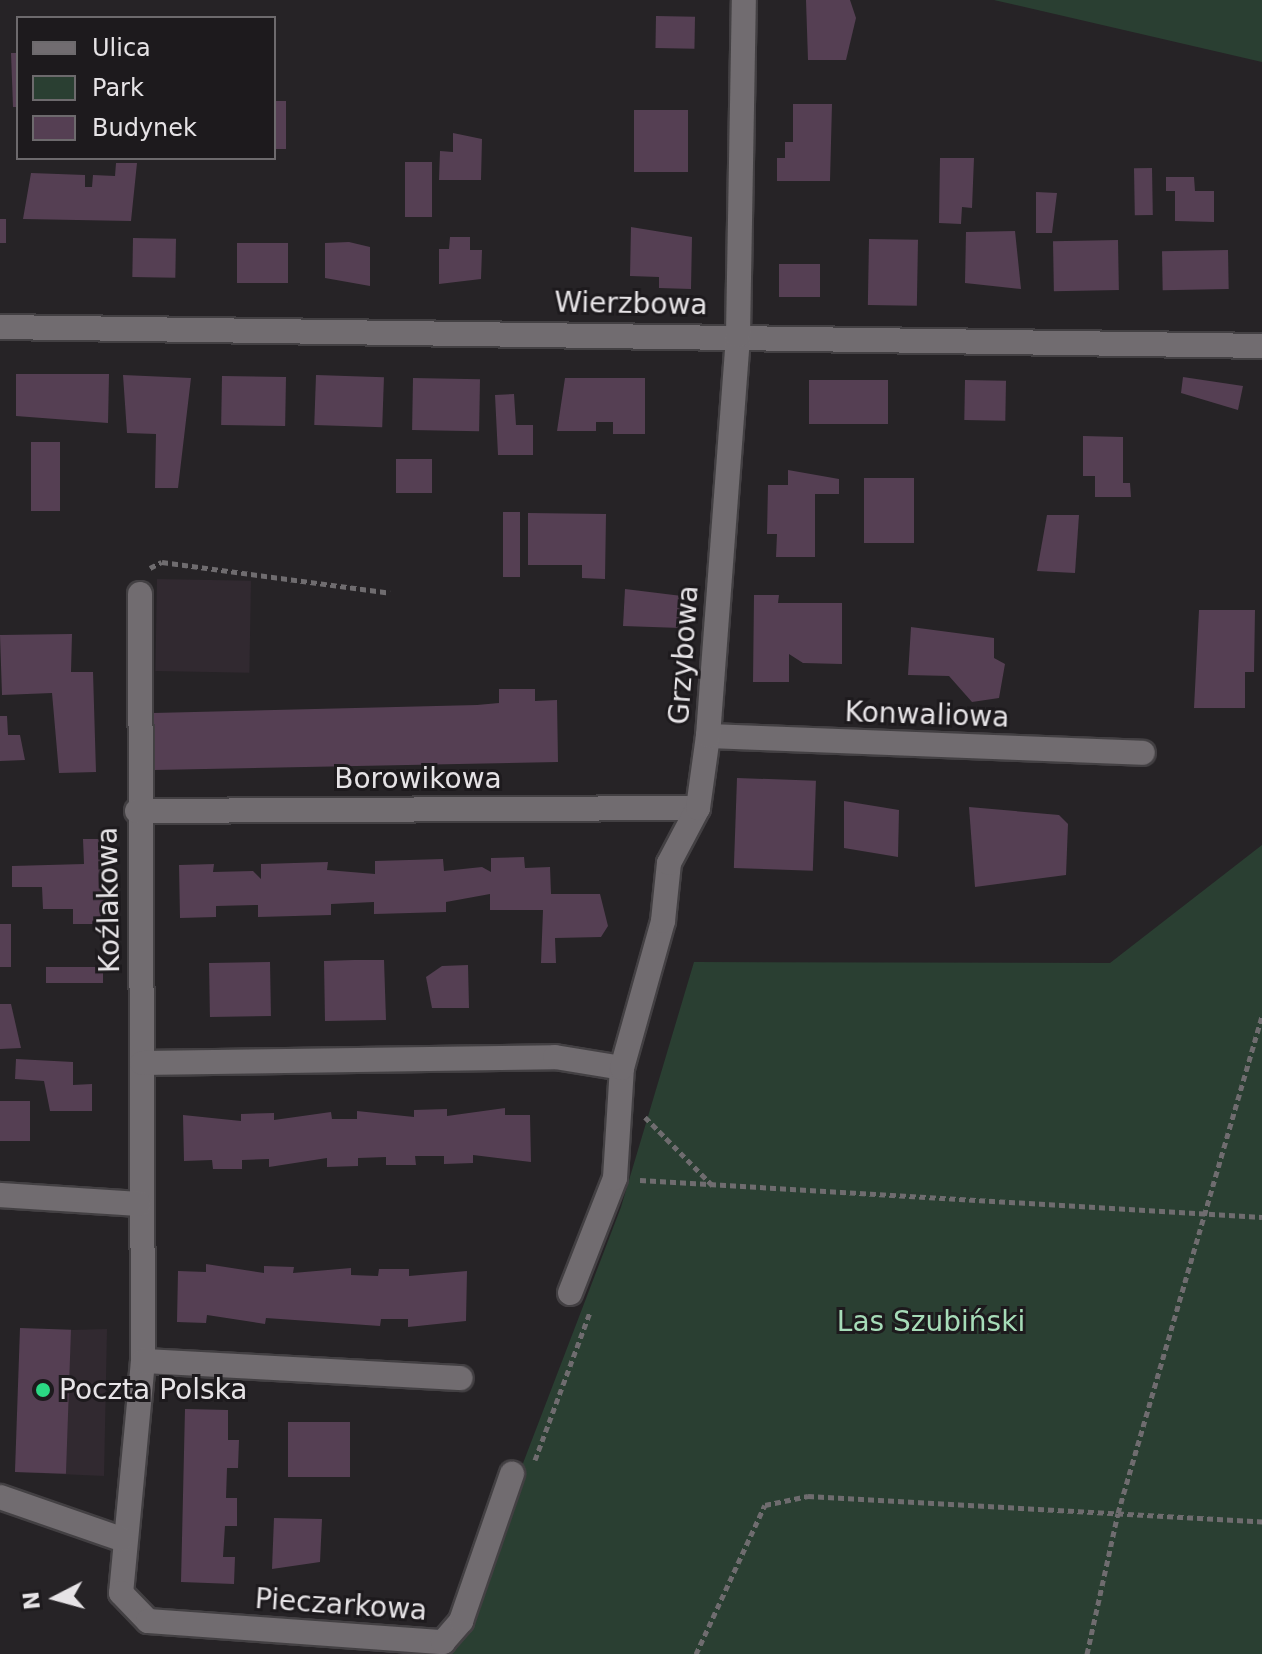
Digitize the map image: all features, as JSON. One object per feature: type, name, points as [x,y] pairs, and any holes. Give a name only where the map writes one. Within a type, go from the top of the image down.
[{"type":"street","name":"Grzybowa","points":[[570,1293],[583,1267],[615,1178],[621,1080],[663,921],[669,863],[698,808],[708,736],[738,335],[744,0]]},
{"type":"street","name":"Wierzbowa","points":[[0,327],[738,335],[1262,346]]},
{"type":"street","name":"Koźlakowa","points":[[140,594],[137,811],[143,1361],[121,1539],[121,1593],[148,1621]]},
{"type":"street","name":"Konwaliowa","points":[[708,736],[1143,753]]},
{"type":"street","name":"Borowikowa","points":[[137,811],[698,808]]},
{"type":"street","points":[[142,1063],[555,1057],[621,1080]]},
{"type":"street","points":[[0,1195],[139,1204]]},
{"type":"street","points":[[143,1361],[461,1378]]},
{"type":"street","name":"Pieczarkowa","points":[[148,1621],[443,1642],[461,1621],[508,1486]]},
{"type":"street","points":[[0,1497],[121,1539]]},
{"type":"path","points":[[140,594],[148,569],[162,562],[390,593]]},
{"type":"path","points":[[1087,1654],[1118,1513],[1262,1016]]},
{"type":"path","points":[[621,1080],[715,1188]]},
{"type":"path","points":[[615,1178],[715,1188],[1262,1217]]},
{"type":"path","points":[[508,1486],[531,1468],[590,1312],[583,1267]]},
{"type":"path","points":[[696,1654],[765,1505],[808,1496],[1262,1521]]},
{"type":"shaded area","points":[[157,579],[251,581],[249,673],[155,671]]},
{"type":"shaded area","points":[[107,1329],[104,1476],[15,1472],[71,1330]]},
{"type":"green space","points":[[994,0],[1262,0],[1262,62]]},
{"type":"green space","name":"Las Szubiński","points":[[1262,845],[1262,1654],[450,1654],[621,1207],[694,962],[1110,963]]},
{"type":"building","points":[[806,0],[850,0],[856,18],[846,60],[808,60]]},
{"type":"building","points":[[656,16],[695,17],[694,49],[655,48]]},
{"type":"building","points":[[11,53],[16,53],[16,107],[13,107]]},
{"type":"building","points":[[276,101],[286,101],[286,149],[276,149]]},
{"type":"building","points":[[793,104],[832,104],[830,181],[777,181],[777,158],[785,158],[785,142],[793,142]]},
{"type":"building","points":[[634,110],[688,110],[688,172],[634,172]]},
{"type":"building","points":[[453,133],[482,139],[481,180],[439,180],[440,151],[453,152]]},
{"type":"building","points":[[940,158],[974,158],[972,208],[962,207],[961,224],[939,223]]},
{"type":"building","points":[[405,162],[432,162],[432,217],[405,217]]},
{"type":"building","points":[[116,163],[137,163],[131,221],[23,219],[31,173],[85,175],[85,187],[92,187],[93,175],[115,176]]},
{"type":"building","points":[[1134,168],[1152,168],[1153,215],[1135,215]]},
{"type":"building","points":[[1166,177],[1194,177],[1195,191],[1214,191],[1214,222],[1175,221],[1175,191],[1166,191]]},
{"type":"building","points":[[1036,192],[1057,193],[1052,233],[1036,233]]},
{"type":"building","points":[[0,219],[6,219],[6,243],[0,243]]},
{"type":"building","points":[[631,227],[692,237],[691,289],[659,288],[659,277],[630,276]]},
{"type":"building","points":[[1015,231],[1021,289],[965,283],[966,232]]},
{"type":"building","points":[[450,237],[470,237],[470,250],[482,250],[481,279],[439,284],[439,249],[449,249]]},
{"type":"building","points":[[133,238],[176,239],[175,278],[132,277]]},
{"type":"building","points":[[869,239],[918,240],[917,306],[868,305]]},
{"type":"building","points":[[1118,240],[1119,290],[1054,291],[1053,241]]},
{"type":"building","points":[[349,242],[370,247],[370,286],[325,278],[325,243]]},
{"type":"building","points":[[237,243],[288,243],[288,283],[237,283]]},
{"type":"building","points":[[1228,250],[1229,289],[1163,290],[1162,251]]},
{"type":"building","points":[[779,264],[820,264],[820,297],[779,297]]},
{"type":"building","points":[[16,374],[109,374],[108,423],[16,416]]},
{"type":"building","points":[[123,375],[191,378],[178,488],[155,488],[156,434],[127,433]]},
{"type":"building","points":[[316,375],[384,377],[382,427],[314,425]]},
{"type":"building","points":[[222,376],[286,377],[285,426],[221,425]]},
{"type":"building","points":[[1183,377],[1243,386],[1238,410],[1181,393]]},
{"type":"building","points":[[413,378],[480,379],[479,431],[412,430]]},
{"type":"building","points":[[565,378],[645,378],[645,434],[613,434],[613,422],[596,422],[596,431],[557,431]]},
{"type":"building","points":[[809,380],[888,380],[888,424],[809,424]]},
{"type":"building","points":[[965,380],[1006,381],[1005,421],[964,420]]},
{"type":"building","points":[[514,394],[516,425],[533,425],[533,455],[498,455],[495,395]]},
{"type":"building","points":[[1083,436],[1123,437],[1123,483],[1130,483],[1131,497],[1095,497],[1095,476],[1083,476]]},
{"type":"building","points":[[31,442],[60,442],[60,511],[31,511]]},
{"type":"building","points":[[396,459],[432,459],[432,493],[396,493]]},
{"type":"building","points":[[788,470],[839,479],[839,494],[815,494],[815,557],[776,557],[777,534],[767,534],[768,485],[788,485]]},
{"type":"building","points":[[864,478],[914,478],[914,543],[864,543]]},
{"type":"building","points":[[503,512],[520,512],[520,577],[503,577]]},
{"type":"building","points":[[528,513],[606,514],[605,579],[582,578],[582,565],[528,565]]},
{"type":"building","points":[[1047,515],[1079,515],[1075,573],[1037,571]]},
{"type":"building","points":[[625,589],[682,596],[681,628],[623,626]]},
{"type":"building","points":[[754,595],[779,595],[778,603],[842,603],[842,664],[803,663],[789,654],[789,682],[753,682]]},
{"type":"building","points":[[1199,610],[1255,610],[1254,672],[1245,672],[1245,708],[1194,708]]},
{"type":"building","points":[[911,627],[994,638],[994,658],[1005,664],[999,698],[972,702],[949,676],[908,675]]},
{"type":"building","points":[[72,634],[71,672],[93,672],[96,772],[59,773],[52,693],[2,695],[0,635]]},
{"type":"building","points":[[499,689],[535,689],[535,701],[557,700],[558,762],[154,770],[153,713],[477,705],[499,703]]},
{"type":"building","points":[[0,716],[7,716],[8,735],[20,735],[25,760],[0,761]]},
{"type":"building","points":[[737,778],[816,781],[813,871],[734,868]]},
{"type":"building","points":[[844,801],[899,810],[898,857],[844,848]]},
{"type":"building","points":[[969,807],[1059,815],[1068,824],[1066,875],[975,887]]},
{"type":"building","points":[[83,839],[105,839],[107,924],[73,924],[73,909],[43,909],[42,887],[12,887],[12,866],[84,864]]},
{"type":"building","points":[[524,857],[525,868],[550,867],[551,894],[600,894],[608,926],[601,937],[555,938],[556,963],[541,963],[543,910],[490,910],[490,894],[446,902],[446,912],[374,914],[374,902],[331,904],[331,915],[258,917],[258,905],[216,906],[216,917],[180,918],[179,865],[214,864],[213,872],[253,871],[261,879],[261,864],[328,862],[327,870],[375,874],[375,861],[443,859],[444,871],[482,867],[491,872],[491,858]]},
{"type":"building","points":[[0,924],[11,924],[11,967],[0,967]]},
{"type":"building","points":[[384,960],[386,1020],[325,1021],[324,961]]},
{"type":"building","points":[[270,962],[271,1016],[210,1017],[209,963]]},
{"type":"building","points":[[468,965],[469,1008],[432,1008],[426,977],[442,966]]},
{"type":"building","points":[[46,967],[103,967],[103,983],[46,983]]},
{"type":"building","points":[[0,1004],[11,1004],[21,1048],[0,1049]]},
{"type":"building","points":[[16,1059],[73,1062],[73,1085],[92,1084],[92,1111],[50,1111],[44,1081],[15,1079]]},
{"type":"building","points":[[0,1101],[30,1101],[30,1141],[0,1141]]},
{"type":"building","points":[[505,1108],[505,1115],[530,1115],[531,1162],[473,1155],[473,1163],[444,1164],[444,1156],[415,1156],[416,1165],[386,1165],[386,1157],[358,1158],[358,1166],[327,1167],[327,1158],[269,1167],[269,1159],[242,1160],[242,1169],[213,1169],[212,1160],[184,1161],[183,1115],[241,1121],[241,1114],[274,1113],[274,1120],[331,1112],[332,1119],[357,1119],[357,1111],[414,1117],[414,1110],[447,1109],[447,1116]]},
{"type":"building","points":[[206,1264],[264,1273],[264,1266],[294,1267],[293,1273],[351,1268],[351,1275],[378,1276],[379,1269],[409,1269],[409,1276],[467,1271],[466,1321],[408,1327],[408,1319],[381,1319],[380,1326],[266,1318],[265,1324],[207,1315],[206,1323],[177,1322],[178,1271],[206,1272]]},
{"type":"building","name":"Poczta Polska","points":[[20,1328],[71,1330],[66,1474],[15,1472]]},
{"type":"building","points":[[185,1409],[228,1410],[228,1440],[239,1440],[238,1468],[227,1468],[226,1498],[237,1498],[237,1526],[225,1526],[223,1557],[235,1557],[234,1584],[181,1582]]},
{"type":"building","points":[[288,1422],[350,1422],[350,1477],[288,1477]]},
{"type":"building","points":[[274,1518],[322,1519],[320,1562],[272,1569]]},
{"type":"place","name":"Poczta Polska","points":[[43,1390]]}]
